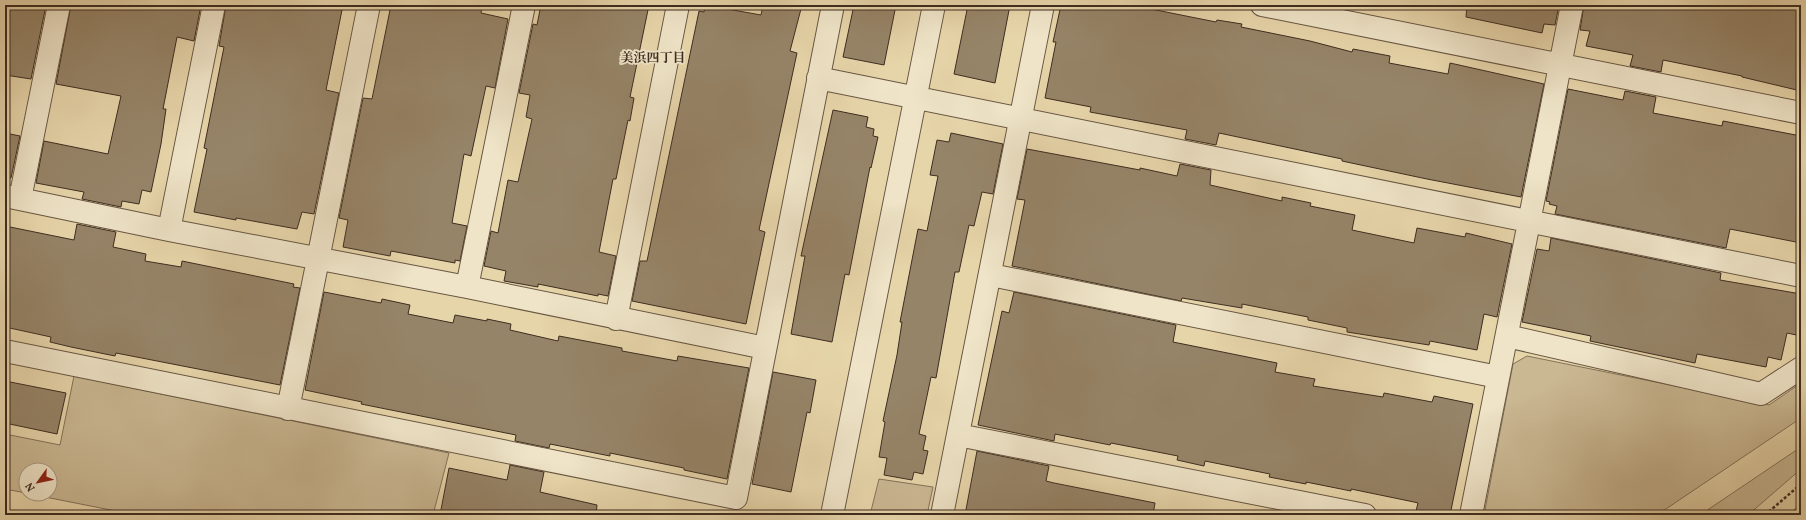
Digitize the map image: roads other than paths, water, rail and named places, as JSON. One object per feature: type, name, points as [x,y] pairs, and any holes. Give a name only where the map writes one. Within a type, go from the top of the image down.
[{"type":"street","points":[[59,5],[13,197],[169,230],[467,287],[616,319],[765,348]]},
{"type":"street","points":[[169,230],[214,5]]},
{"type":"street","points":[[288,409],[369,5]]},
{"type":"street","points":[[467,287],[524,5]]},
{"type":"street","points":[[616,319],[678,5]]},
{"type":"street","points":[[5,351],[736,498],[833,5]]},
{"type":"street","points":[[832,515],[934,5]]},
{"type":"street","points":[[942,515],[1044,5]]},
{"type":"street","points":[[1262,5],[1801,113]]},
{"type":"street","points":[[1471,515],[1507,336],[1528,221],[1572,5]]},
{"type":"street","points":[[818,78],[1801,276]]},
{"type":"street","points":[[990,275],[1498,377]]},
{"type":"street","points":[[1507,336],[1762,394],[1801,368]]},
{"type":"street","points":[[958,435],[1365,515]]},
{"type":"district","name":"美浜四丁目","points":[[653,57]]}]
